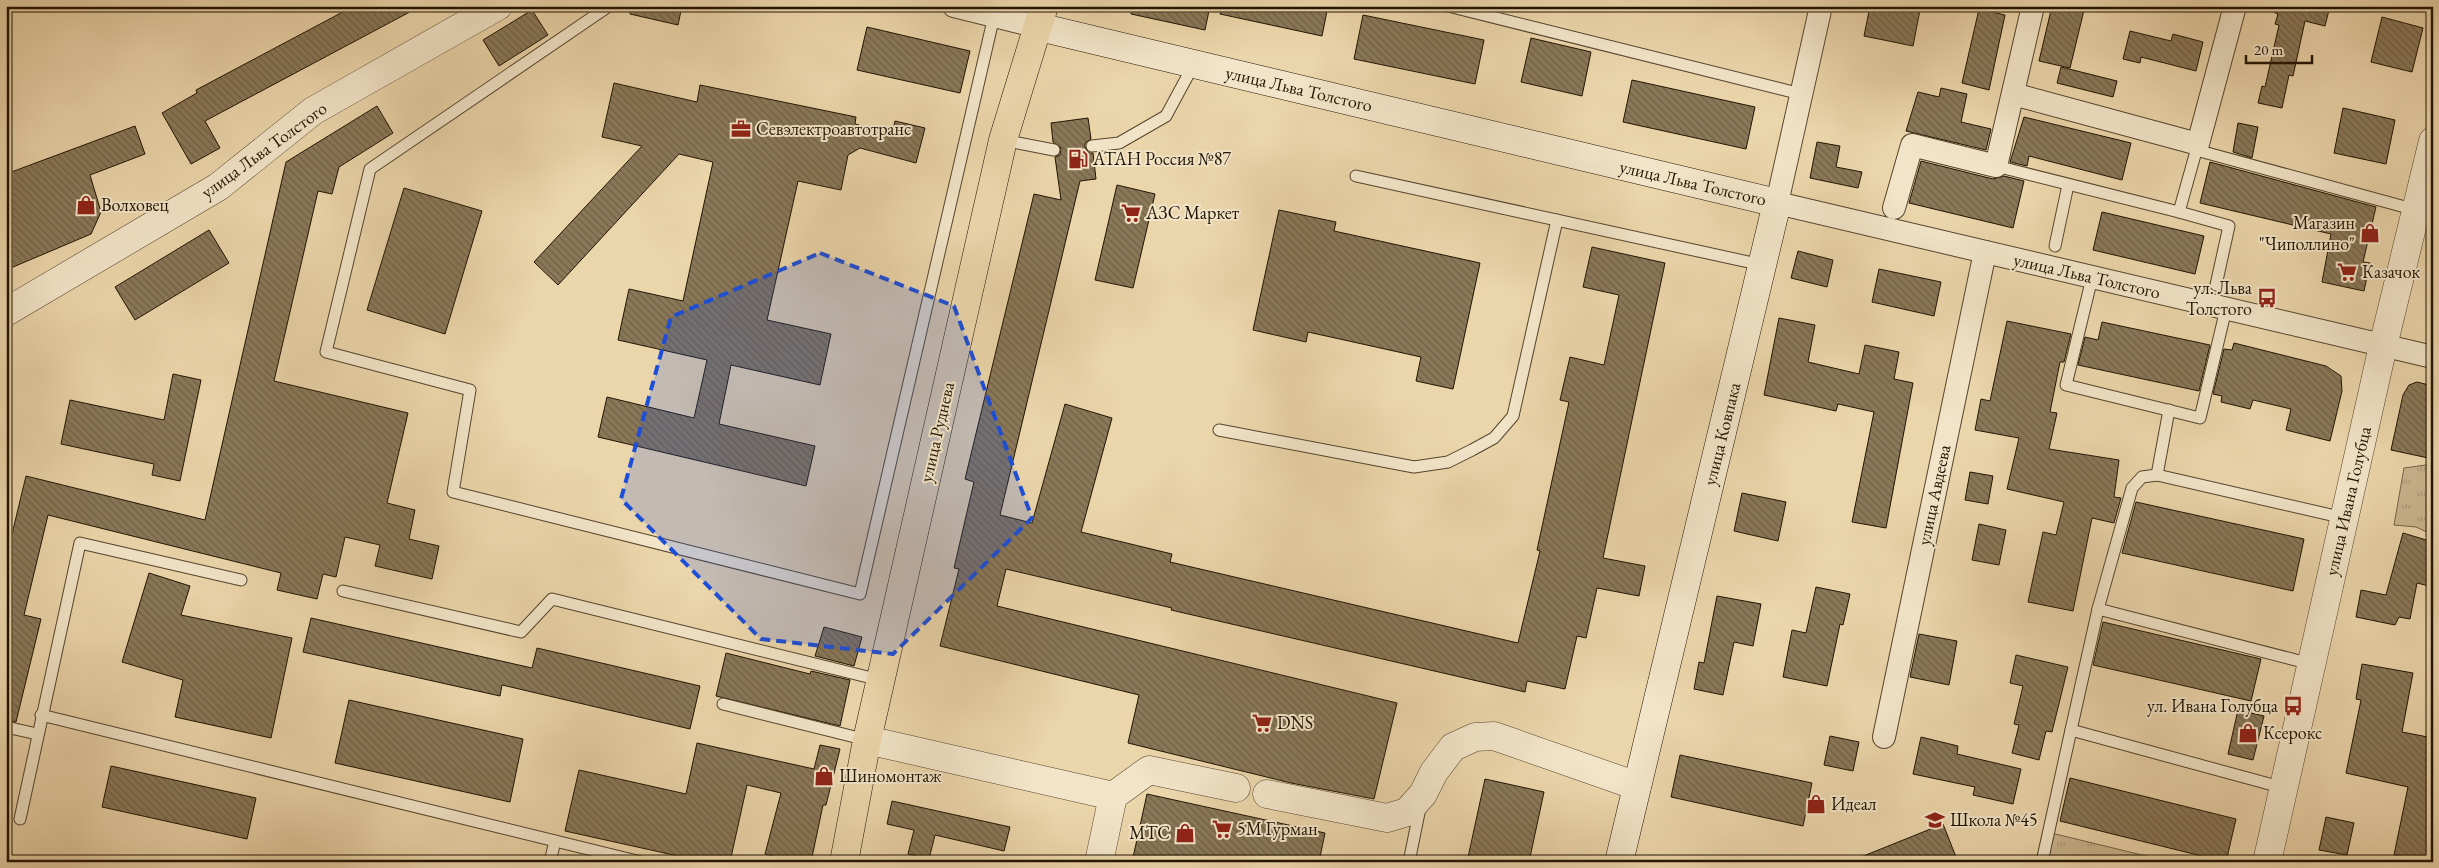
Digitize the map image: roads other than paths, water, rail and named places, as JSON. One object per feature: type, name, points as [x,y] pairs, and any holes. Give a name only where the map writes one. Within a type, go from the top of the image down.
[{"type":"main road","name":"улица Руднева","points":[[844,862],[867,740],[1003,140],[1042,17]]},
{"type":"street","name":"улица Льва Толстого","points":[[6,312],[218,187],[313,111],[498,6]]},
{"type":"street","name":"улица Льва Толстого","points":[[954,6],[994,16],[1042,17],[1194,64],[2433,358]]},
{"type":"street","name":"улица Ковпака","points":[[1619,862],[1777,203],[1821,6]]},
{"type":"street","points":[[1894,208],[1912,145],[1996,166],[2033,6]]},
{"type":"street","points":[[2013,94],[2197,147],[2235,6]]},
{"type":"street","name":"улица Ивана Голубца","points":[[2267,862],[2383,346],[2412,204],[2433,140]]},
{"type":"street","name":"улица Авдеева","points":[[1884,737],[1985,252]]},
{"type":"street","points":[[1267,794],[1387,818],[1407,812],[1423,794],[1434,772],[1453,747],[1475,737],[1485,736],[1494,736],[1637,786]]},
{"type":"street","points":[[867,740],[1113,796]]},
{"type":"street","points":[[1099,862],[1113,796],[1149,770],[1236,788]]},
{"type":"lane","points":[[609,6],[370,169],[326,352],[470,390],[453,492],[860,594],[976,86],[994,16]]},
{"type":"lane","points":[[1448,6],[1801,94]]},
{"type":"lane","points":[[1092,146],[1120,143],[1166,116],[1194,64]]},
{"type":"lane","points":[[1003,140],[1054,150]]},
{"type":"lane","points":[[2179,212],[2197,147],[2412,204]]},
{"type":"lane","points":[[1996,166],[2229,226],[2216,285]]},
{"type":"lane","points":[[1356,176],[1762,265]]},
{"type":"lane","points":[[2055,246],[2068,185]]},
{"type":"lane","points":[[1219,430],[1414,467],[1448,462],[1494,438],[1513,416],[1557,220]]},
{"type":"lane","points":[[2092,278],[2066,385],[2200,418],[2226,309]]},
{"type":"lane","points":[[2157,475],[2169,410]]},
{"type":"lane","points":[[2042,862],[2098,609],[2132,488],[2142,477],[2157,475],[2344,518]]},
{"type":"lane","points":[[20,819],[80,542],[241,580]]},
{"type":"lane","points":[[343,591],[520,632],[552,599],[881,680]]},
{"type":"lane","points":[[2098,609],[2312,664]]},
{"type":"lane","points":[[723,704],[867,740]]},
{"type":"lane","points":[[41,715],[641,862]]},
{"type":"lane","points":[[6,727],[37,734]]},
{"type":"lane","points":[[2071,730],[2284,788]]},
{"type":"lane","points":[[1409,862],[1423,794]]},
{"type":"lane","points":[[550,862],[555,841]]},
{"type":"place","name":"Севэлектроавтотранс","points":[[741,129]]},
{"type":"place","name":"АТАН Россия №87","points":[[1078,159]]},
{"type":"place","name":"Волховец","points":[[86,205]]},
{"type":"place","name":"АЗС Маркет","points":[[1131,213]]},
{"type":"place","name":"Магазин \"Чиполлино\"","points":[[2370,233]]},
{"type":"place","name":"Казачок","points":[[2347,272]]},
{"type":"place","name":"ул. Льва Толстого","points":[[2267,298]]},
{"type":"place","name":"ул. Ивана Голубца","points":[[2293,706]]},
{"type":"place","name":"DNS","points":[[1262,723]]},
{"type":"place","name":"Ксерокс","points":[[2248,733]]},
{"type":"place","name":"Шиномонтаж","points":[[824,776]]},
{"type":"place","name":"Идеал","points":[[1816,804]]},
{"type":"place","name":"Школа №45","points":[[1935,820]]},
{"type":"place","name":"5М Гурман","points":[[1222,829]]},
{"type":"place","name":"МТС","points":[[1185,833]]}]
